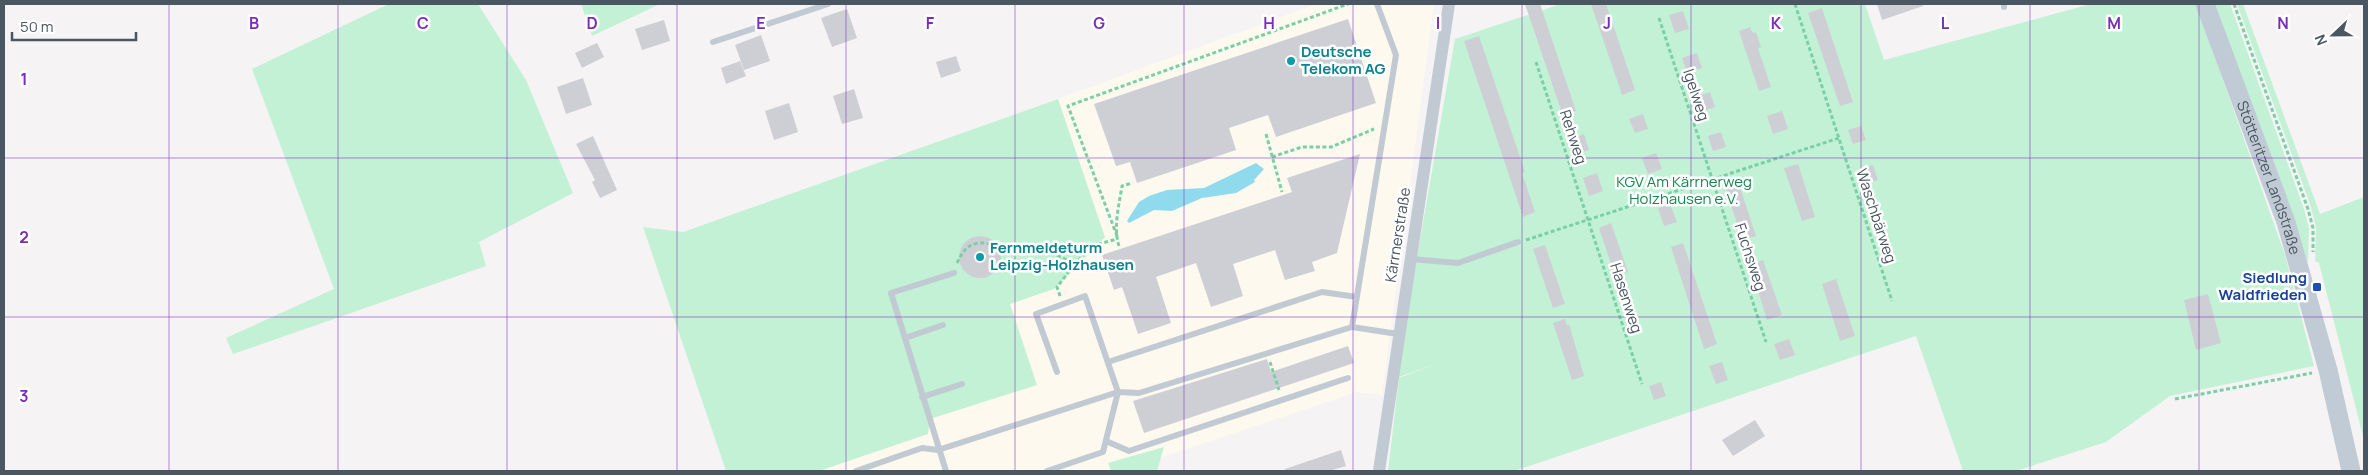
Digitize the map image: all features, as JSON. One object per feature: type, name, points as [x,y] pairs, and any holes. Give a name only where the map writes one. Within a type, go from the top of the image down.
[{"type":"main road","name":"Stötteritzer Landstraße","points":[[2205,4],[2286,222],[2328,370],[2351,471]]},
{"type":"street","name":"Kärrnerstraße","points":[[1379,471],[1398,334],[1412,259],[1449,4]]},
{"type":"lane","points":[[713,42],[828,4]]},
{"type":"lane","points":[[1352,327],[1396,55],[1377,4]]},
{"type":"lane","points":[[1412,259],[1458,263],[1518,242]]},
{"type":"lane","points":[[946,471],[891,293],[954,273]]},
{"type":"lane","points":[[1108,362],[1322,292],[1357,297]]},
{"type":"lane","points":[[1047,471],[1103,452],[1118,392],[1085,296],[1036,314],[1057,372]]},
{"type":"lane","points":[[905,338],[943,325]]},
{"type":"lane","points":[[856,471],[922,448],[938,450],[1118,392],[1139,392],[1352,327],[1398,334]]},
{"type":"lane","points":[[1106,441],[1129,451],[1348,378]]},
{"type":"lane","points":[[922,397],[962,384]]},
{"type":"path","points":[[1119,246],[1068,106],[1348,4]]},
{"type":"path","name":"Waschbärweg","points":[[1795,4],[1892,301]]},
{"type":"path","points":[[2234,4],[2313,228],[2312,261],[2303,277]]},
{"type":"path","name":"Igelweg","points":[[1659,18],[1712,179]]},
{"type":"path","name":"Rehweg","points":[[1536,62],[1588,220]]},
{"type":"path","points":[[1272,157],[1302,147],[1331,147],[1385,124]]},
{"type":"path","points":[[1266,134],[1282,192]]},
{"type":"path","points":[[1518,242],[1839,138]]},
{"type":"path","name":"Fuchsweg","points":[[1712,179],[1766,342]]},
{"type":"path","points":[[1117,237],[1118,208],[1122,186],[1132,183]]},
{"type":"path","name":"Hasenweg","points":[[1588,220],[1642,384]]},
{"type":"path","points":[[1063,304],[1057,287],[1074,265],[1092,246],[1117,237]]},
{"type":"path","points":[[954,273],[965,249],[979,243],[1044,251],[1064,257],[1074,265]]},
{"type":"path","points":[[1267,353],[1283,400]]},
{"type":"path","points":[[2176,399],[2328,370]]},
{"type":"shaded area","name":"Deutsche Telekom AG","points":[[1316,4],[1434,4],[1382,395],[1357,392],[1160,458],[1135,471],[726,471],[643,227],[683,232],[1058,99]]},
{"type":"green space","points":[[389,4],[478,4],[526,80],[573,193],[479,242],[486,266],[233,354],[226,338],[334,289],[252,69]]},
{"type":"green space","points":[[581,4],[660,4],[592,36]]},
{"type":"green space","name":"KGV Am Kärrnerweg Holzhausen e.V.","points":[[1561,4],[1865,4],[1884,60],[2091,4],[2196,4],[2285,255],[2314,366],[2170,396],[2106,442],[2016,471],[1963,471],[1916,336],[1514,471],[1388,471],[1399,378],[1438,363],[1396,378],[1455,39]]},
{"type":"green space","points":[[2213,4],[2230,4],[2304,209],[2309,228],[2308,263]]},
{"type":"green space","points":[[2237,4],[2243,4],[2320,214],[2364,197],[2364,440],[2319,263],[2315,261],[2316,227],[2311,207]]},
{"type":"green space","points":[[1058,99],[1105,237],[1054,289],[1010,304],[1037,385],[930,419],[928,434],[819,471],[726,471],[643,227],[683,232]]},
{"type":"green space","points":[[1164,447],[1157,471],[1111,471],[1108,463]]},
{"type":"water","points":[[1256,163],[1264,169],[1254,180],[1255,182],[1236,193],[1202,198],[1172,211],[1154,210],[1129,223],[1127,221],[1139,202],[1149,196],[1167,190],[1204,188]]},
{"type":"building","points":[[1525,4],[1540,4],[1576,111],[1563,116]]},
{"type":"building","points":[[1591,4],[1606,4],[1635,90],[1622,95]]},
{"type":"building","points":[[1877,4],[1923,4],[1923,6],[1882,20]]},
{"type":"building","points":[[1822,8],[1853,102],[1840,106],[1808,13]]},
{"type":"building","points":[[847,9],[857,38],[832,47],[821,18]]},
{"type":"building","points":[[1683,11],[1689,29],[1675,33],[1669,15]]},
{"type":"building","name":"Deutsche Telekom AG","points":[[1348,19],[1376,103],[1276,137],[1268,115],[1229,128],[1236,150],[1137,183],[1130,162],[1116,166],[1094,104]]},
{"type":"building","points":[[664,20],[670,41],[642,50],[635,29]]},
{"type":"building","points":[[1750,27],[1753,33],[1756,32],[1761,47],[1758,48],[1771,87],[1759,91],[1739,31]]},
{"type":"building","points":[[761,35],[770,61],[744,70],[735,45]]},
{"type":"building","points":[[1479,36],[1525,172],[1522,173],[1535,212],[1523,217],[1464,41]]},
{"type":"building","points":[[597,43],[604,57],[582,68],[575,53]]},
{"type":"building","points":[[1697,53],[1702,68],[1687,73],[1682,58]]},
{"type":"building","points":[[956,56],[961,71],[941,78],[936,62]]},
{"type":"building","points":[[740,61],[746,76],[726,84],[721,68]]},
{"type":"building","points":[[583,78],[592,105],[566,114],[557,87]]},
{"type":"building","points":[[854,89],[863,118],[842,124],[833,96]]},
{"type":"building","points":[[1710,92],[1715,107],[1700,112],[1695,97]]},
{"type":"building","points":[[789,103],[798,132],[774,140],[765,111]]},
{"type":"building","points":[[1782,111],[1788,129],[1773,134],[1767,116]]},
{"type":"building","points":[[1643,114],[1648,129],[1635,133],[1629,119]]},
{"type":"building","points":[[1861,126],[1866,140],[1853,144],[1848,130]]},
{"type":"building","points":[[1721,132],[1726,147],[1713,151],[1708,136]]},
{"type":"building","points":[[1584,134],[1589,150],[1575,155],[1570,139]]},
{"type":"building","points":[[593,136],[617,190],[600,198],[592,182],[595,180],[576,144]]},
{"type":"building","points":[[1656,153],[1662,169],[1648,174],[1642,158]]},
{"type":"building","points":[[1360,154],[1337,253],[1312,262],[1315,271],[1285,280],[1275,250],[1233,264],[1243,296],[1211,307],[1196,263],[1156,277],[1171,323],[1138,334],[1122,287],[1114,290],[1102,255],[1292,192],[1287,178]]},
{"type":"building","points":[[1798,164],[1815,217],[1802,221],[1784,168]]},
{"type":"building","points":[[1873,165],[1878,180],[1865,184],[1860,169]]},
{"type":"building","points":[[1597,173],[1603,191],[1589,196],[1583,178]]},
{"type":"building","points":[[1738,181],[1756,236],[1743,240],[1724,186]]},
{"type":"building","points":[[1670,204],[1677,222],[1664,226],[1658,208]]},
{"type":"building","points":[[1611,223],[1628,272],[1615,276],[1599,228]]},
{"type":"building","points":[[984,236],[992,239],[998,245],[1001,257],[998,269],[992,275],[976,278],[968,275],[962,269],[959,253],[962,245],[968,239]]},
{"type":"building","points":[[1683,243],[1717,344],[1704,349],[1671,247]]},
{"type":"building","points":[[1545,245],[1565,304],[1553,308],[1533,249]]},
{"type":"building","points":[[1763,260],[1782,315],[1767,320],[1750,265]]},
{"type":"building","points":[[1836,279],[1855,336],[1840,341],[1822,284]]},
{"type":"building","points":[[2208,294],[2221,343],[2196,350],[2184,300]]},
{"type":"building","points":[[1565,319],[1567,325],[1569,324],[1584,376],[1572,380],[1553,323]]},
{"type":"building","points":[[1789,339],[1795,355],[1780,360],[1774,344]]},
{"type":"building","points":[[1348,346],[1354,363],[1144,433],[1133,401],[1267,359],[1271,372]]},
{"type":"building","points":[[1722,362],[1728,380],[1716,384],[1709,366]]},
{"type":"building","points":[[1661,382],[1666,396],[1654,400],[1649,386]]},
{"type":"building","points":[[1755,420],[1765,436],[1733,456],[1722,440]]},
{"type":"building","points":[[1341,450],[1346,466],[1329,471],[1285,471],[1285,469]]},
{"type":"place","name":"Deutsche Telekom AG","points":[[1291,61]]},
{"type":"place","name":"Fernmeldeturm Leipzig-Holzhausen","points":[[980,257]]},
{"type":"place","name":"Siedlung Waldfrieden","points":[[2317,287]]}]
